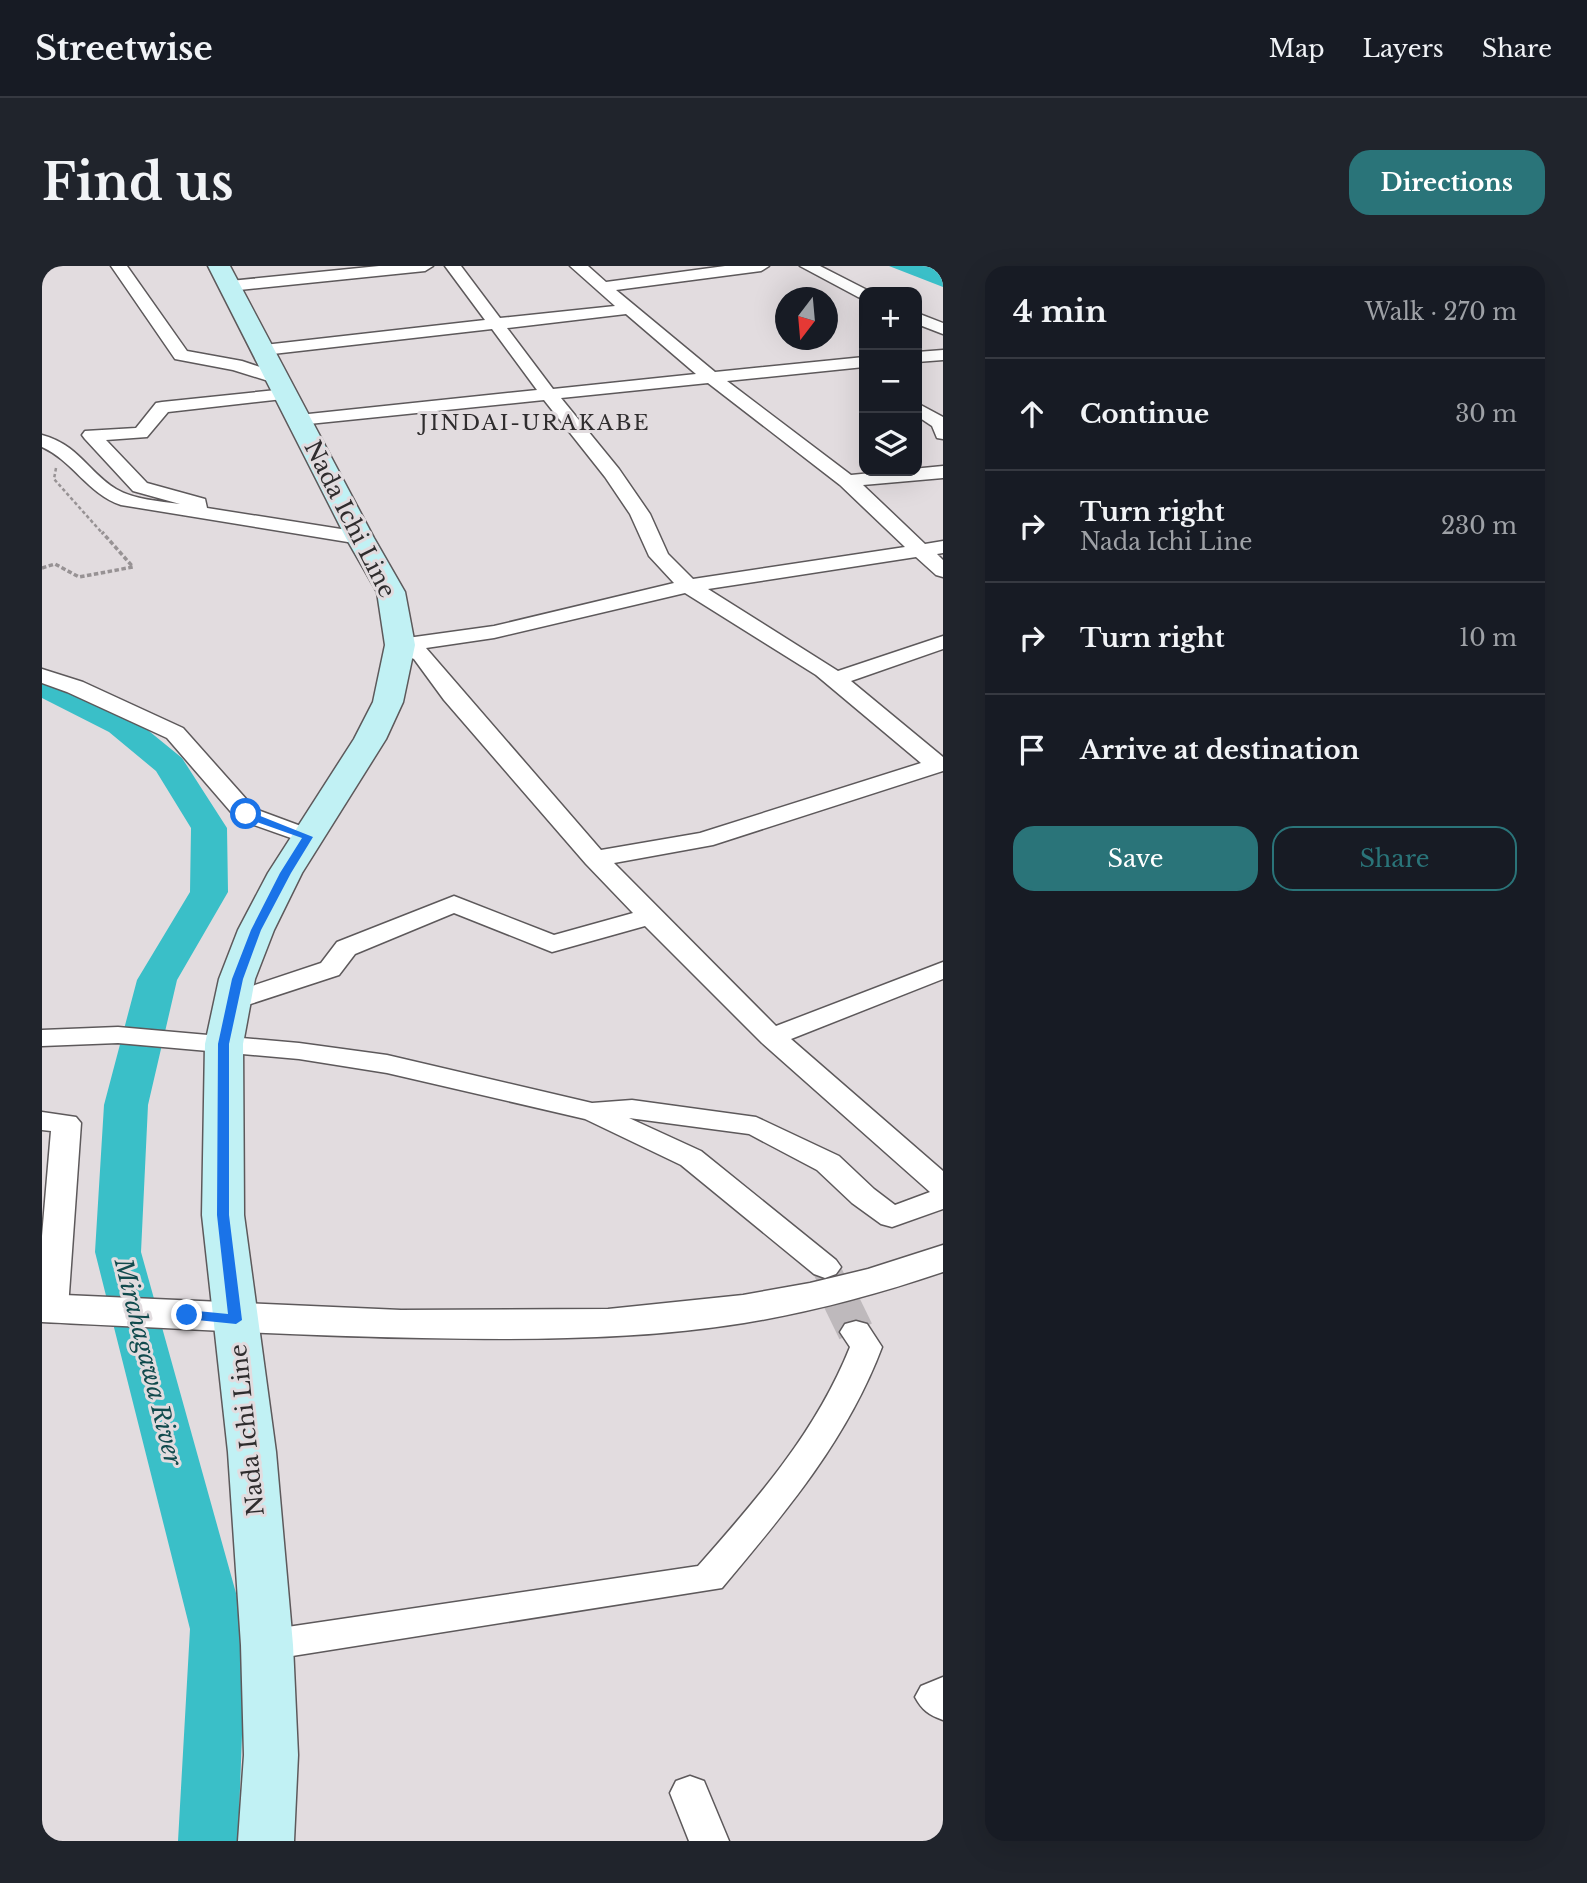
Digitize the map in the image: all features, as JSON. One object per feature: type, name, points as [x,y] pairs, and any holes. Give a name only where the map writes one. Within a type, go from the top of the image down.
[{"type":"main road","name":"Nada Ichi Line","points":[[224,276],[360,538],[391,592],[400,645],[388,702],[370,739],[285,873],[256,930],[215,1043],[223,1215],[252,1452],[267,1645],[271,1755],[266,1841]]},
{"type":"street","points":[[119,266],[181,355],[236,365],[282,386],[549,395],[859,363]]},
{"type":"street","points":[[224,276],[425,266]]},
{"type":"street","points":[[453,266],[549,395],[612,473],[640,514],[659,556],[688,586],[836,679],[941,765]]},
{"type":"street","points":[[579,266],[713,379],[847,481],[943,571]]},
{"type":"street","points":[[602,287],[761,266]]},
{"type":"street","points":[[808,266],[859,292]]},
{"type":"street","points":[[196,513],[198,503],[140,487],[91,435],[141,433],[162,407],[282,386],[497,324],[628,309]]},
{"type":"street","points":[[922,320],[943,329]]},
{"type":"street","points":[[922,357],[943,355]]},
{"type":"street","points":[[922,411],[940,423],[943,434]]},
{"type":"street","points":[[42,441],[78,462],[107,491],[119,498],[196,513],[360,538]]},
{"type":"street","points":[[847,481],[943,472]]},
{"type":"street","points":[[400,645],[494,632],[688,586],[943,547]]},
{"type":"street","points":[[836,679],[943,642]]},
{"type":"street","points":[[400,645],[422,654],[452,695],[595,859],[650,916],[772,1037],[943,1187]]},
{"type":"street","points":[[42,676],[75,687],[174,733],[246,814],[308,837]]},
{"type":"street","points":[[595,859],[704,840],[941,765]]},
{"type":"street","points":[[232,1002],[330,970],[346,948],[454,904],[552,944],[650,916]]},
{"type":"street","points":[[772,1037],[943,970]]},
{"type":"street","points":[[42,1038],[118,1035],[299,1051],[387,1064],[592,1112],[691,1158],[825,1267]]},
{"type":"street","points":[[592,1112],[632,1108],[756,1126],[828,1163],[863,1196],[892,1217],[943,1198]]},
{"type":"street","points":[[42,1121],[66,1123],[58,1308],[236,1320],[504,1327],[611,1324],[702,1316],[811,1298],[905,1272],[943,1258]]},
{"type":"street","points":[[267,1645],[709,1578],[794,1477],[856,1377],[866,1347],[856,1332]]},
{"type":"street","points":[[943,1692],[934,1697],[943,1704]]},
{"type":"street","points":[[690,1793],[709,1841]]},
{"type":"path","points":[[42,568],[55,564],[79,577],[134,567],[54,479],[56,468],[49,462]]},
{"type":"water","points":[[889,266],[943,266],[943,287]]},
{"type":"waterway","name":"Mirahagawa River","points":[[42,685],[121,725],[170,765],[209,828],[209,892],[157,980],[126,1105],[118,1252],[218,1629],[208,1841]]},
{"type":"tunnel","points":[[826,1268],[841,1300]]},
{"type":"tunnel","points":[[840,1299],[856,1332]]},
{"type":"district","name":"JINDAI-URAKABE","points":[[535,423]]},
{"type":"route","points":[[187,1315],[236,1320],[223,1215],[224,1044],[237,979],[256,930],[285,873],[308,837],[246,814]]}]
